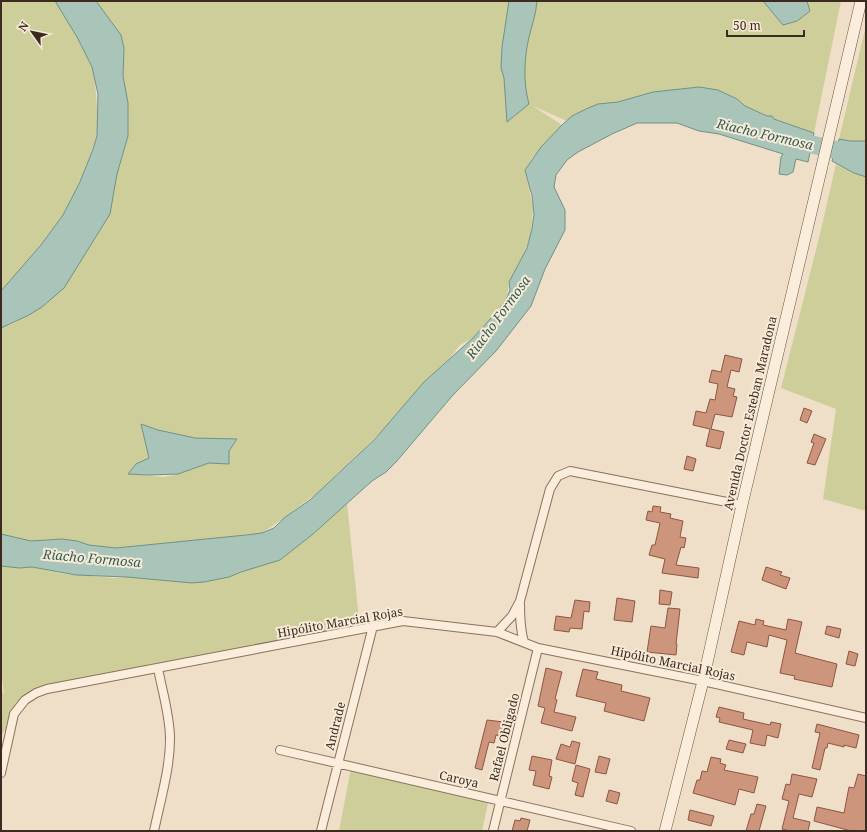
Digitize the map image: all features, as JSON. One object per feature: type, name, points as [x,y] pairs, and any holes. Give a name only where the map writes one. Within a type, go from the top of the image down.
[{"type":"main road","name":"Avenida Doctor Esteban Maradona","points":[[665,831],[703,681],[742,505],[860,1]]},
{"type":"street","points":[[497,632],[512,616],[520,601],[550,489],[558,476],[570,471],[742,505]]},
{"type":"street","points":[[520,601],[520,623],[524,642]]},
{"type":"street","name":"Hipólito Marcial Rojas","points":[[1,773],[14,714],[24,700],[36,693],[48,689],[403,621],[497,632],[538,648],[703,681],[866,718]]},
{"type":"street","name":"Andrade","points":[[321,831],[373,626]]},
{"type":"street","name":"Rafael Obligado","points":[[493,831],[538,648]]},
{"type":"street","points":[[154,831],[170,739],[158,668]]},
{"type":"street","name":"Caroya","points":[[280,750],[632,831]]},
{"type":"green space","points":[[1,1],[55,1],[77,37],[92,67],[95,81],[97,107],[97,136],[80,182],[63,215],[41,245],[1,291]]},
{"type":"green space","points":[[96,1],[509,1],[501,58],[507,122],[529,104],[525,79],[525,62],[527,45],[537,1],[763,1],[783,25],[810,12],[807,1],[841,1],[814,133],[767,116],[745,106],[737,99],[718,90],[598,104],[567,121],[533,106],[562,125],[532,158],[525,170],[533,207],[531,235],[524,253],[509,282],[507,298],[473,338],[460,345],[450,358],[424,382],[380,433],[317,493],[262,533],[116,548],[89,545],[77,541],[62,539],[31,541],[1,534],[1,328],[16,322],[112,202],[117,174],[128,136],[128,103],[123,76],[124,48],[121,35]],"holes":[[[141,424],[158,430],[195,438],[237,439],[229,452],[228,464],[209,463],[178,474],[164,477],[128,474],[136,464],[149,458]]]},
{"type":"green space","points":[[866,25],[866,141],[839,139]]},
{"type":"green space","points":[[836,164],[854,173],[866,176],[866,511],[823,499],[836,409],[781,388]]},
{"type":"green space","points":[[347,503],[360,629],[47,689],[25,700],[1,736],[1,689],[4,695],[2,677],[1,679],[1,550],[32,567],[64,574],[115,578],[127,577],[192,583],[204,582],[229,577],[280,560],[307,539]]},
{"type":"green space","points":[[351,768],[488,803],[482,831],[339,831]]},
{"type":"water","points":[[55,1],[96,1],[121,35],[124,48],[123,76],[128,103],[128,136],[117,174],[110,214],[64,288],[42,307],[1,328],[1,291],[41,245],[63,215],[80,182],[97,136],[98,94],[92,67],[77,37]]},
{"type":"water","points":[[509,1],[537,1],[527,45],[525,62],[525,79],[529,104],[507,122],[504,78],[501,68],[502,47]]},
{"type":"water","points":[[763,1],[807,1],[810,11],[797,21],[783,25]]},
{"type":"water","points":[[699,87],[718,90],[737,99],[745,106],[767,116],[772,116],[774,119],[814,133],[808,162],[796,159],[793,172],[787,175],[779,174],[781,157],[783,154],[719,134],[699,131],[677,123],[637,123],[612,134],[578,152],[567,160],[556,175],[554,187],[565,210],[565,230],[545,269],[531,306],[496,351],[453,395],[396,462],[386,472],[372,481],[313,534],[280,560],[229,577],[192,583],[127,577],[76,575],[32,567],[19,568],[1,566],[1,534],[31,541],[62,539],[77,541],[89,545],[116,548],[262,533],[274,528],[284,518],[310,500],[375,439],[424,382],[473,338],[507,298],[510,290],[509,282],[527,248],[532,229],[534,214],[532,195],[525,170],[541,147],[562,125],[572,116],[598,104],[618,102],[653,92]]},
{"type":"water","points":[[839,139],[866,141],[866,177],[854,173],[832,161]]},
{"type":"water","points":[[141,424],[158,430],[195,438],[237,439],[229,451],[229,464],[209,463],[178,474],[128,474],[136,464],[149,458]]},
{"type":"building","points":[[725,355],[742,359],[739,372],[731,370],[727,387],[735,389],[733,396],[737,397],[732,417],[715,414],[711,429],[724,432],[720,449],[706,446],[710,429],[693,425],[696,411],[706,413],[710,399],[715,400],[718,384],[709,382],[712,370],[721,372]]},
{"type":"building","points":[[804,408],[812,411],[807,423],[800,420]]},
{"type":"building","points":[[814,434],[826,439],[815,465],[807,463],[814,443],[811,442]]},
{"type":"building","points":[[687,456],[696,459],[693,471],[684,469]]},
{"type":"building","points":[[653,506],[661,507],[660,512],[671,514],[670,518],[683,521],[680,537],[686,538],[684,548],[681,547],[676,565],[699,568],[698,578],[662,573],[665,559],[649,555],[652,545],[655,545],[660,523],[646,520],[648,511],[652,512]]},
{"type":"building","points":[[766,567],[782,572],[780,575],[790,578],[786,589],[762,580]]},
{"type":"building","points":[[660,590],[672,592],[670,605],[659,604]]},
{"type":"building","points":[[617,598],[635,601],[632,622],[614,620]]},
{"type":"building","points":[[575,600],[590,602],[589,612],[584,611],[582,629],[570,628],[569,632],[554,630],[556,616],[571,618]]},
{"type":"building","points":[[668,608],[680,609],[676,655],[647,652],[651,626],[665,628]]},
{"type":"building","points":[[756,619],[764,621],[763,625],[786,630],[788,619],[802,622],[795,653],[837,664],[832,687],[794,679],[795,676],[780,673],[787,640],[769,635],[767,647],[747,642],[744,655],[731,652],[739,621],[755,625]]},
{"type":"building","points":[[827,626],[841,629],[839,638],[825,634]]},
{"type":"building","points":[[849,651],[858,654],[855,666],[846,664]]},
{"type":"building","points":[[546,668],[562,672],[555,699],[557,700],[554,712],[576,717],[572,731],[541,723],[545,708],[538,706]]},
{"type":"building","points":[[583,669],[598,672],[596,679],[622,685],[621,691],[650,698],[644,721],[604,711],[606,703],[576,696]]},
{"type":"building","points":[[719,707],[744,713],[743,719],[770,725],[771,722],[781,724],[778,738],[767,735],[765,746],[750,743],[753,730],[719,722],[720,718],[716,717]]},
{"type":"building","points":[[487,720],[504,722],[501,736],[496,735],[494,743],[489,742],[482,770],[475,768]]},
{"type":"building","points":[[817,724],[859,735],[856,748],[828,743],[827,748],[825,748],[820,770],[812,768],[820,733],[815,732]]},
{"type":"building","points":[[729,740],[746,744],[743,753],[726,749]]},
{"type":"building","points":[[572,741],[580,743],[575,764],[556,759],[561,744],[570,747]]},
{"type":"building","points":[[532,756],[552,760],[549,776],[552,777],[549,789],[533,785],[536,771],[529,770]]},
{"type":"building","points":[[599,756],[610,759],[606,774],[595,772]]},
{"type":"building","points":[[711,757],[721,759],[720,763],[726,765],[724,770],[758,777],[754,793],[739,789],[735,805],[693,793],[697,780],[700,780],[702,771],[707,772]]},
{"type":"building","points":[[576,765],[590,769],[583,797],[575,795],[578,783],[572,781]]},
{"type":"building","points":[[792,774],[817,779],[812,797],[799,794],[793,818],[810,822],[808,831],[790,831],[782,829],[789,801],[782,799],[786,784],[790,785]]},
{"type":"building","points":[[858,774],[866,776],[866,831],[851,831],[814,821],[817,807],[844,813],[849,787],[854,788]]},
{"type":"building","points":[[609,790],[620,793],[617,804],[606,801]]},
{"type":"building","points":[[757,804],[766,806],[759,831],[746,831],[751,814],[754,814]]},
{"type":"building","points":[[690,810],[714,816],[711,826],[688,820]]},
{"type":"building","points":[[521,818],[530,820],[527,831],[512,831],[515,820],[520,821]]},
{"type":"waterway","name":"Riacho Formosa","points":[[788,139],[866,157]]}]
